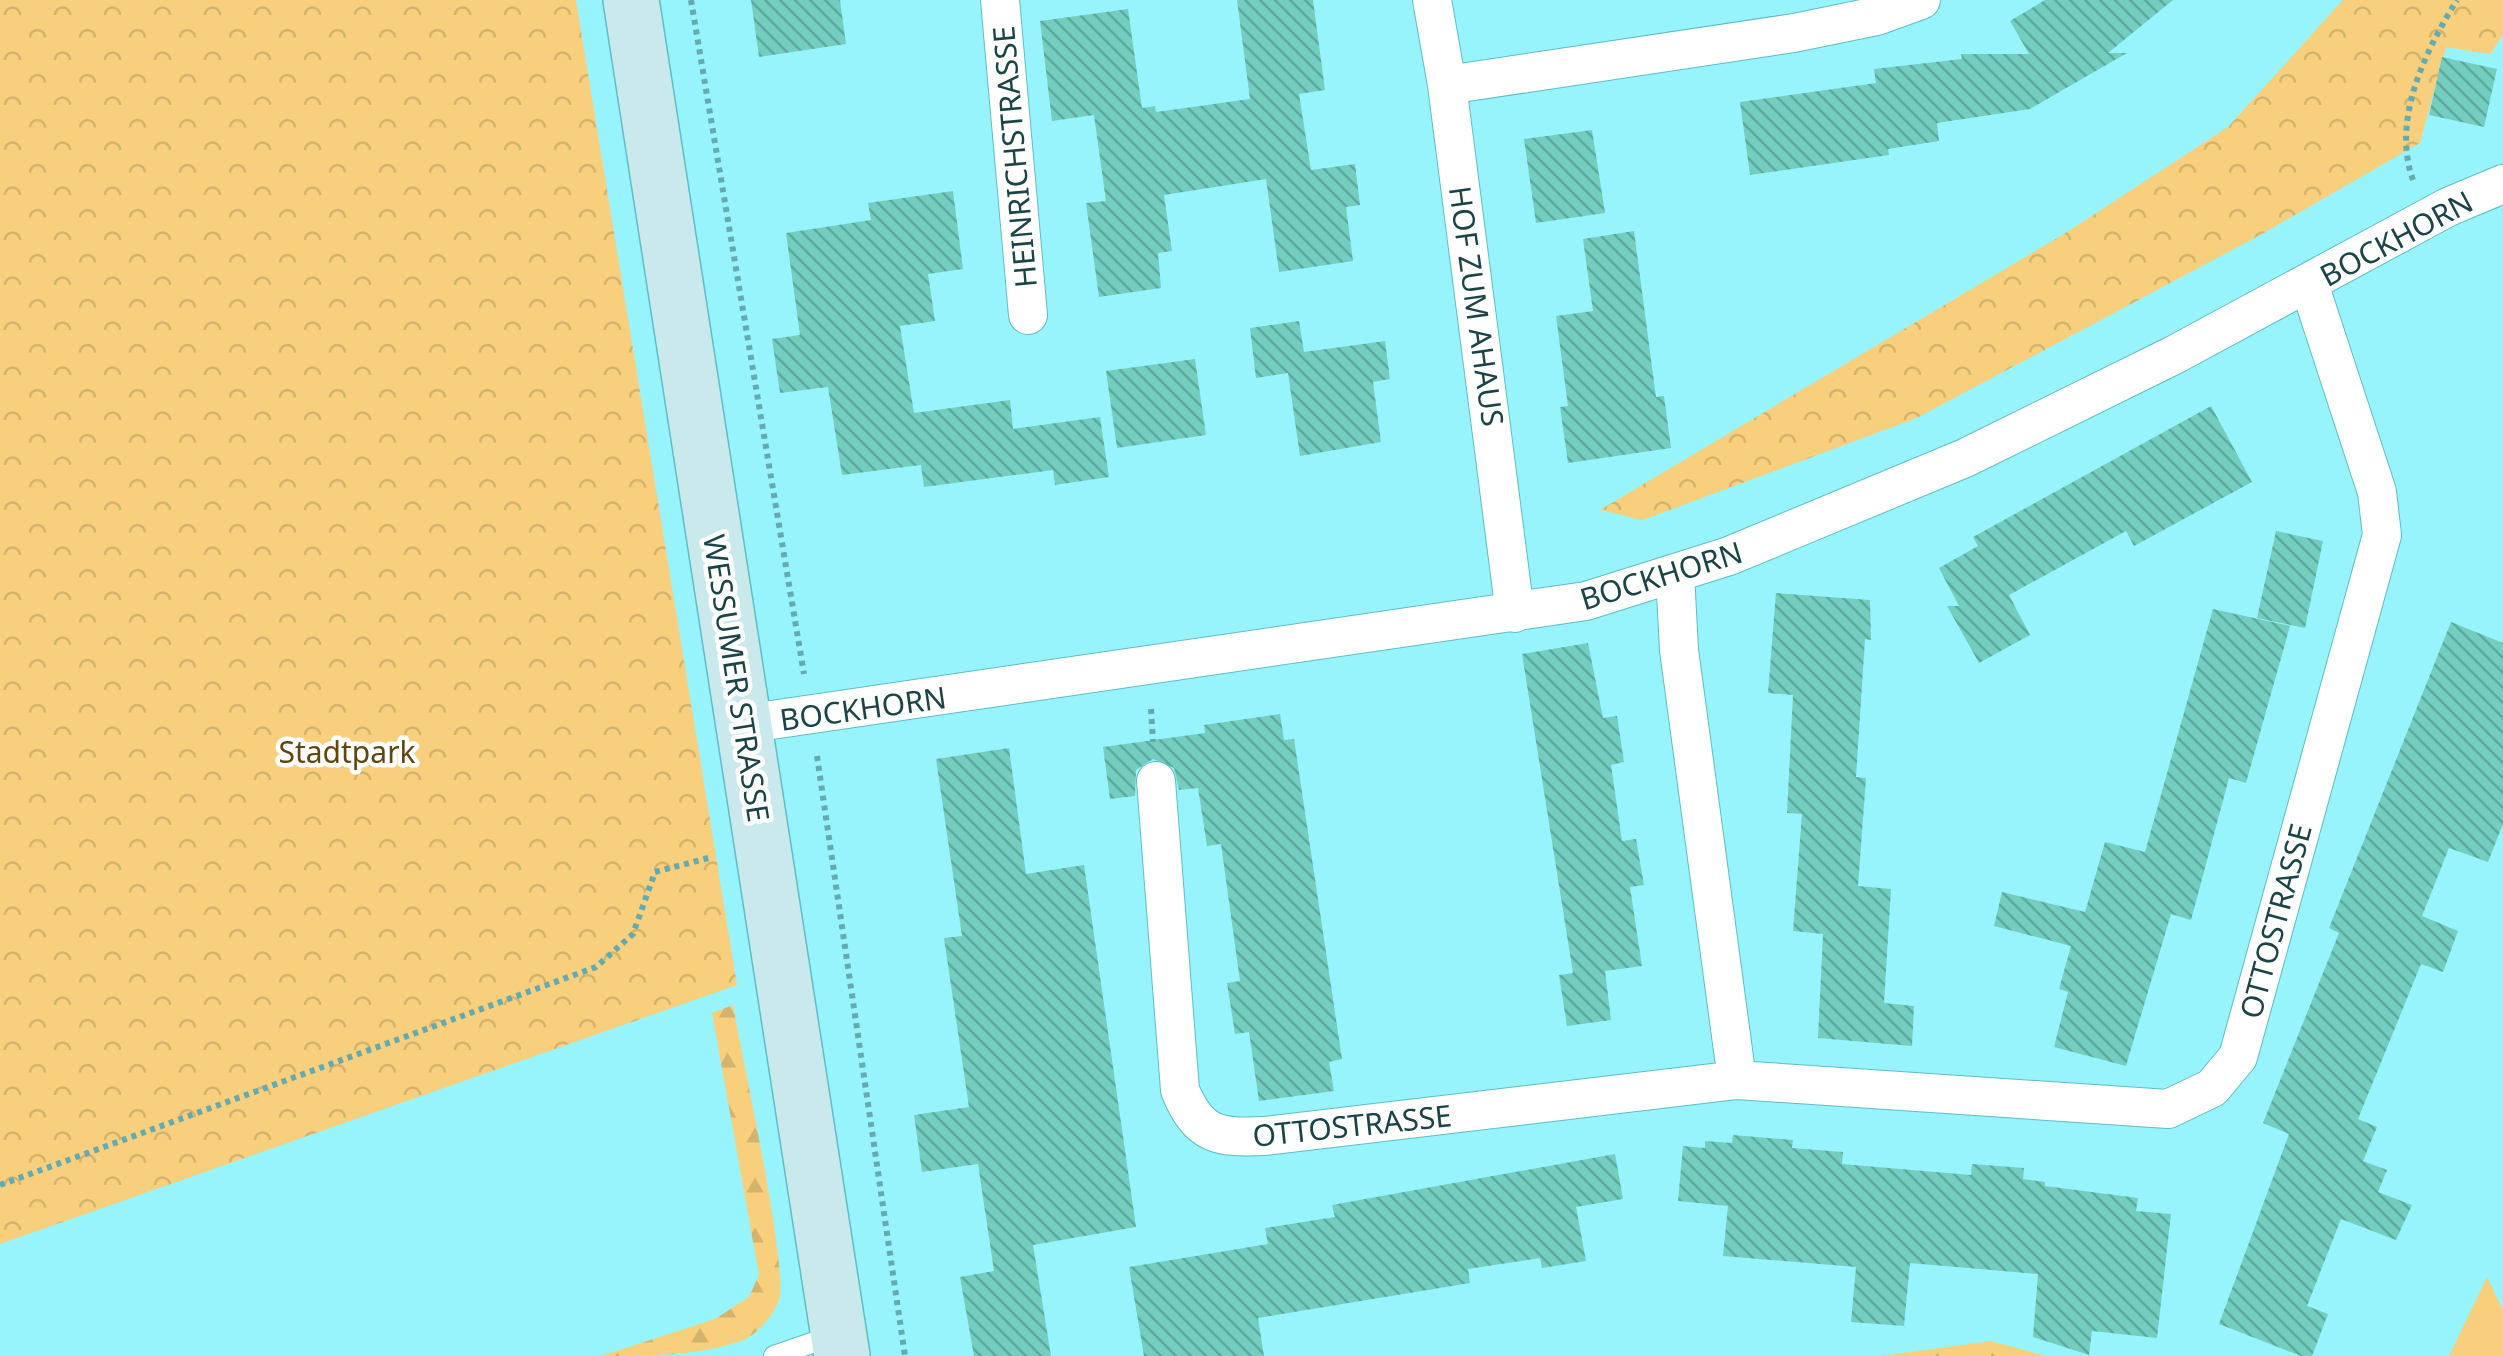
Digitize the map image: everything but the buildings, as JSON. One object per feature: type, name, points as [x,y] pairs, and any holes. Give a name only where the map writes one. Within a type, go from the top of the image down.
[{"type":"main road","name":"WESSUMER STRASSE","points":[[631,0],[840,1345]]},
{"type":"street","name":"HEINRICHSTRASSE","points":[[1000,0],[1028,315]]},
{"type":"street","name":"HOF ZUM AHAUS","points":[[1432,0],[1447,86],[1516,613]]},
{"type":"street","points":[[1447,86],[1794,33],[1877,16],[1922,0]]},
{"type":"street","name":"BOCKHORN","points":[[744,724],[1586,602],[1833,516],[1964,458],[2309,284],[2428,218],[2503,184]]},
{"type":"street","name":"OTTOSTRASSE","points":[[1156,781],[1180,1090],[1190,1116],[1210,1132],[1265,1136],[1737,1080],[2168,1108],[2212,1088],[2238,1057],[2382,536],[2376,492],[2309,284]]},
{"type":"street","points":[[1675,574],[1680,650],[1737,1080]]},
{"type":"lane","points":[[774,1356],[840,1345]]},
{"type":"path","points":[[2428,218],[2410,173],[2412,85],[2457,0]]},
{"type":"path","points":[[1148,668],[1156,781]]},
{"type":"path","points":[[0,1184],[596,967],[633,934],[655,872],[763,843]]},
{"type":"green space","name":"Stadtpark","points":[[0,0],[576,0],[737,985],[0,1244]]},
{"type":"green space","points":[[2343,0],[2503,0],[2503,35],[2490,54],[2446,47],[2420,143],[2262,234],[1917,418],[1643,520],[1600,510],[2064,234],[2228,127]]},
{"type":"green space","points":[[733,1005],[771,1205],[779,1300],[765,1323],[744,1340],[692,1352],[601,1356],[715,1319],[749,1297],[759,1275],[712,1013]]},
{"type":"green space","points":[[2487,1277],[2503,1310],[2503,1356],[2449,1356]]},
{"type":"green space","points":[[1991,1341],[2046,1356],[1881,1356]]}]
